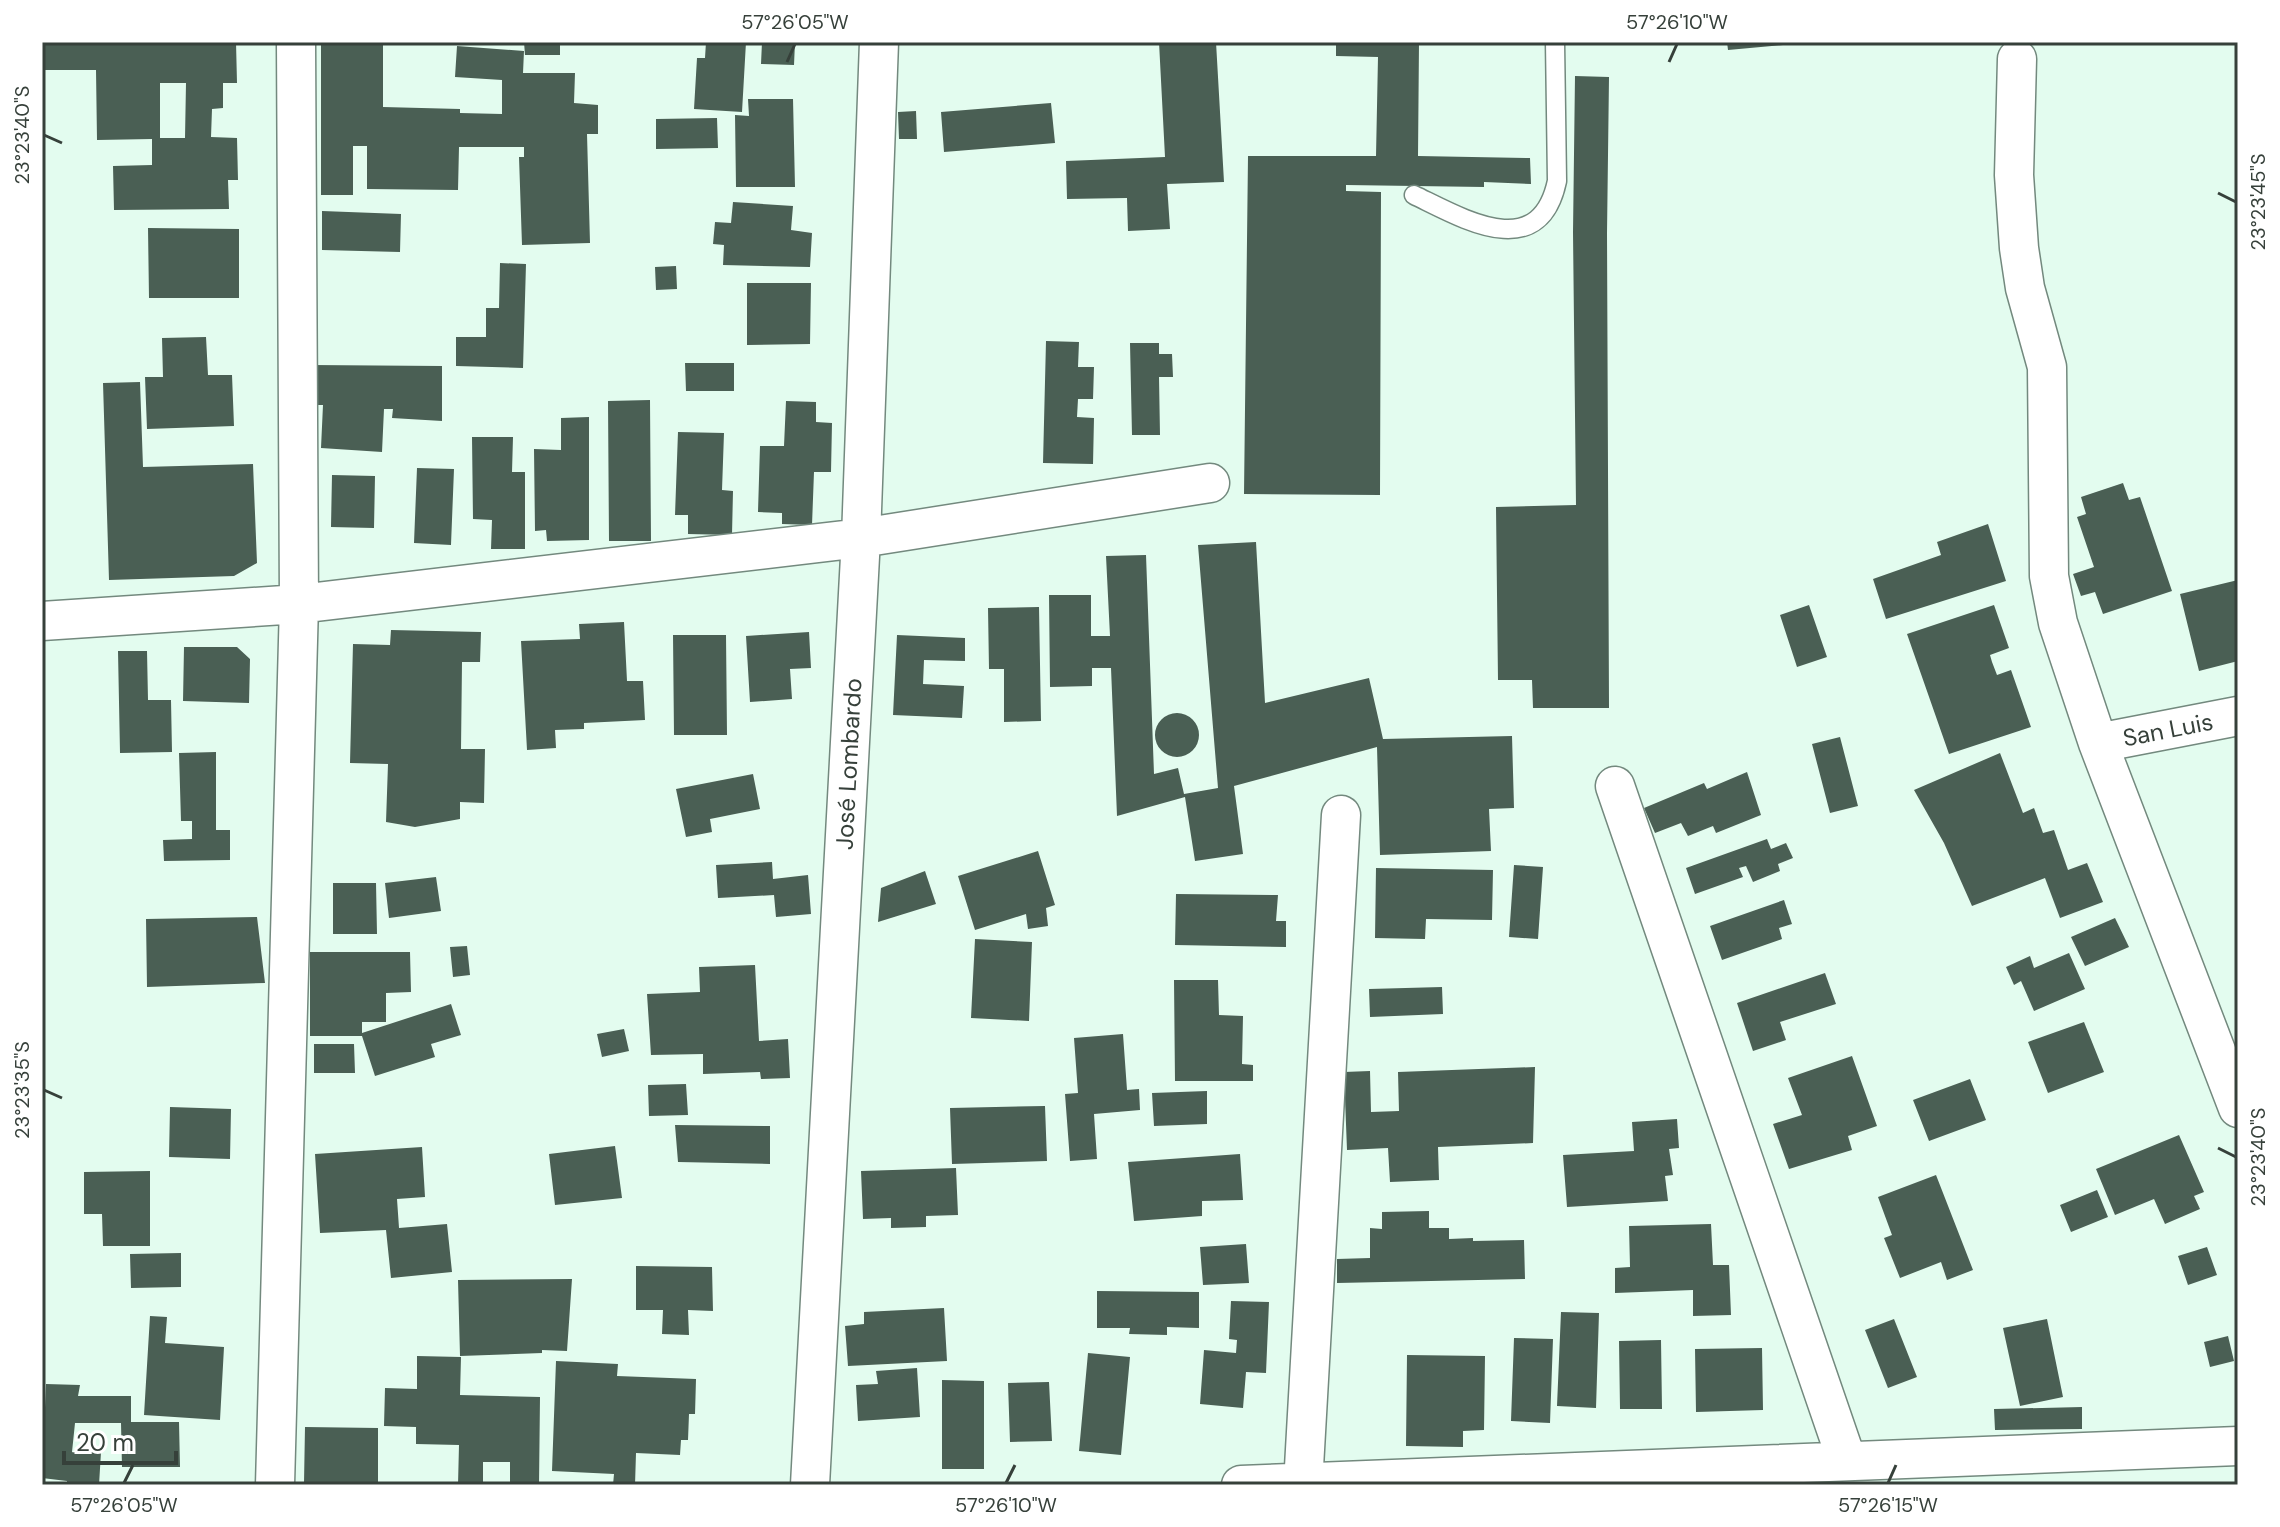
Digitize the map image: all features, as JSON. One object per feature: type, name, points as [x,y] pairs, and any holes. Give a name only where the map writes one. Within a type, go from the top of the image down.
[{"type":"street","points":[[275,1485],[299,604],[296,42]]},
{"type":"street","name":"José Lombardo","points":[[810,1485],[861,538],[879,42]]},
{"type":"street","points":[[2017,59],[2014,175],[2019,248],[2025,288],[2047,367],[2049,576],[2058,623],[2098,743],[2238,1108]]},
{"type":"street","points":[[42,621],[299,604],[861,538],[1210,483]]},
{"type":"street","name":"San Luis","points":[[2098,743],[2238,716]]},
{"type":"street","points":[[1615,786],[1847,1461]]},
{"type":"street","points":[[1303,1484],[1341,815]]},
{"type":"street","points":[[1241,1485],[1847,1461],[1924,1472],[2238,1446]]},
{"type":"lane","points":[[1414,195],[1482,226],[1510,229],[1531,224],[1544,212],[1553,198],[1557,181],[1555,42]]},
{"type":"building","points":[[42,42],[236,42],[237,83],[223,83],[223,108],[212,109],[211,137],[237,138],[238,180],[228,180],[229,209],[114,210],[113,166],[152,165],[152,139],[97,140],[96,70],[42,70]],"holes":[[[160,83],[186,83],[185,138],[160,138]]]},
{"type":"building","points":[[321,42],[383,42],[383,107],[460,109],[460,113],[502,114],[502,80],[455,77],[457,46],[524,51],[523,73],[575,73],[574,103],[598,105],[598,134],[587,134],[590,243],[522,245],[519,157],[524,157],[524,147],[459,147],[458,190],[367,189],[367,146],[353,146],[353,195],[321,195]]},
{"type":"building","points":[[524,42],[560,42],[560,55],[525,55]]},
{"type":"building","points":[[706,42],[746,42],[742,112],[694,109],[697,58],[705,58]]},
{"type":"building","points":[[762,42],[795,42],[794,65],[761,64]]},
{"type":"building","points":[[1159,42],[1216,42],[1224,182],[1167,184],[1170,229],[1128,231],[1127,198],[1067,199],[1066,161],[1165,157]]},
{"type":"building","points":[[1336,42],[1419,42],[1418,156],[1530,158],[1531,184],[1484,182],[1484,187],[1346,185],[1346,191],[1381,192],[1380,495],[1244,494],[1248,156],[1376,156],[1378,57],[1336,56]]},
{"type":"building","points":[[1727,42],[1793,42],[1793,44],[1728,50]]},
{"type":"building","points":[[1575,76],[1609,77],[1609,708],[1533,708],[1532,680],[1498,680],[1496,507],[1576,505]]},
{"type":"building","points":[[748,99],[793,99],[795,187],[736,187],[735,115],[749,116]]},
{"type":"building","points":[[1051,103],[1055,143],[944,152],[941,112]]},
{"type":"building","points":[[916,111],[917,139],[899,139],[898,112]]},
{"type":"building","points":[[717,118],[718,148],[656,149],[656,119]]},
{"type":"building","points":[[733,202],[793,206],[791,230],[812,233],[810,267],[723,265],[724,245],[713,244],[715,222],[731,223]]},
{"type":"building","points":[[322,211],[401,214],[400,252],[322,250]]},
{"type":"building","points":[[148,228],[239,229],[239,298],[149,298]]},
{"type":"building","points":[[500,263],[526,264],[523,368],[456,366],[456,337],[486,337],[486,308],[499,308]]},
{"type":"building","points":[[676,266],[677,289],[656,290],[655,267]]},
{"type":"building","points":[[747,283],[811,283],[810,344],[747,345]]},
{"type":"building","points":[[206,337],[208,375],[232,375],[234,426],[147,429],[145,377],[163,377],[162,338]]},
{"type":"building","points":[[1046,341],[1079,342],[1078,367],[1094,367],[1093,399],[1078,399],[1077,417],[1094,418],[1093,464],[1043,463]]},
{"type":"building","points":[[1130,343],[1159,343],[1159,354],[1172,354],[1173,377],[1159,377],[1160,435],[1132,435]]},
{"type":"building","points":[[685,363],[734,363],[734,391],[686,391]]},
{"type":"building","points":[[311,365],[442,366],[442,421],[392,418],[393,409],[384,409],[382,452],[321,448],[323,405],[310,405]]},
{"type":"building","points":[[140,382],[143,467],[253,464],[257,563],[234,576],[109,580],[103,383]]},
{"type":"building","points":[[650,400],[651,541],[609,541],[608,401]]},
{"type":"building","points":[[786,401],[816,402],[816,422],[832,423],[831,472],[814,472],[812,525],[782,524],[782,513],[758,512],[760,446],[784,446]]},
{"type":"building","points":[[589,417],[589,540],[547,541],[546,530],[535,531],[534,449],[561,450],[561,418]]},
{"type":"building","points":[[678,432],[724,433],[722,490],[733,491],[732,535],[688,534],[688,515],[675,515]]},
{"type":"building","points":[[472,437],[513,437],[512,472],[525,472],[525,549],[491,549],[492,520],[473,519]]},
{"type":"building","points":[[417,468],[454,469],[451,545],[414,543]]},
{"type":"building","points":[[332,475],[375,476],[374,528],[331,527]]},
{"type":"building","points":[[2123,483],[2129,500],[2140,497],[2172,591],[2103,614],[2095,592],[2081,596],[2073,574],[2094,567],[2077,517],[2086,514],[2081,497]]},
{"type":"building","points":[[1988,524],[2006,581],[1886,619],[1873,579],[1941,555],[1937,542]]},
{"type":"building","points":[[1256,542],[1265,703],[1369,678],[1383,739],[1512,736],[1514,808],[1489,809],[1491,851],[1380,855],[1377,747],[1234,786],[1243,854],[1195,861],[1185,797],[1117,816],[1111,668],[1092,668],[1092,686],[1050,687],[1049,595],[1091,595],[1091,636],[1110,636],[1106,556],[1146,555],[1154,774],[1178,768],[1184,794],[1218,788],[1198,545]]},
{"type":"building","points":[[2238,580],[2238,661],[2199,671],[2180,594]]},
{"type":"building","points":[[1809,605],[1827,657],[1797,667],[1780,615]]},
{"type":"building","points":[[1994,605],[2009,648],[1990,655],[1992,662],[1997,675],[2011,670],[2031,727],[1949,754],[1907,634]]},
{"type":"building","points":[[1039,607],[1041,721],[1004,722],[1004,669],[989,669],[988,608]]},
{"type":"building","points":[[624,622],[627,681],[643,681],[645,720],[584,723],[584,729],[555,730],[556,748],[527,750],[521,641],[580,639],[579,624]]},
{"type":"building","points":[[391,630],[481,632],[480,662],[462,662],[461,749],[485,749],[484,803],[460,802],[460,819],[415,827],[386,822],[388,764],[350,763],[353,644],[390,645]]},
{"type":"building","points":[[809,632],[811,668],[790,669],[792,699],[750,702],[746,636]]},
{"type":"building","points":[[673,635],[726,635],[727,735],[674,735]]},
{"type":"building","points":[[897,635],[965,638],[965,661],[924,660],[923,684],[964,686],[962,718],[893,715]]},
{"type":"building","points":[[184,647],[237,647],[250,659],[249,703],[183,701]]},
{"type":"building","points":[[118,651],[147,651],[148,700],[171,700],[172,752],[120,753]]},
{"type":"building","points":[[1177,713],[1192,720],[1199,735],[1192,750],[1177,757],[1162,750],[1155,735],[1162,720]]},
{"type":"building","points":[[1840,737],[1858,806],[1830,813],[1812,744]]},
{"type":"building","points":[[216,752],[216,830],[230,830],[230,860],[164,861],[163,840],[192,839],[192,821],[181,821],[179,753]]},
{"type":"building","points":[[2000,753],[2023,813],[2034,808],[2043,833],[2054,830],[2068,870],[2087,863],[2103,902],[2060,918],[2045,878],[1972,906],[1944,843],[1914,790]]},
{"type":"building","points":[[1747,772],[1761,815],[1716,833],[1713,826],[1688,836],[1681,823],[1655,833],[1644,808],[1704,783],[1707,789]]},
{"type":"building","points":[[753,774],[760,809],[710,819],[712,832],[686,837],[676,789]]},
{"type":"building","points":[[1767,839],[1771,849],[1786,843],[1793,858],[1778,864],[1780,871],[1753,882],[1746,866],[1739,868],[1743,877],[1695,894],[1686,868]]},
{"type":"building","points":[[1038,851],[1055,905],[1046,908],[1048,926],[1028,929],[1026,914],[975,930],[958,876]]},
{"type":"building","points":[[772,862],[773,879],[808,875],[811,914],[776,917],[774,895],[718,898],[716,865]]},
{"type":"building","points":[[1514,865],[1543,867],[1538,939],[1509,937]]},
{"type":"building","points":[[1376,868],[1493,870],[1492,920],[1426,919],[1425,939],[1375,938]]},
{"type":"building","points":[[925,871],[936,904],[878,922],[881,888]]},
{"type":"building","points":[[436,877],[441,911],[389,918],[385,883]]},
{"type":"building","points":[[333,883],[376,883],[377,934],[333,934]]},
{"type":"building","points":[[1176,894],[1278,895],[1276,921],[1286,921],[1286,947],[1175,945]]},
{"type":"building","points":[[1784,900],[1792,924],[1779,928],[1782,939],[1722,960],[1710,926]]},
{"type":"building","points":[[257,917],[265,983],[147,987],[146,919]]},
{"type":"building","points":[[2115,918],[2129,947],[2085,966],[2071,937]]},
{"type":"building","points":[[975,939],[1032,942],[1029,1021],[971,1018]]},
{"type":"building","points":[[467,946],[470,975],[453,977],[450,947]]},
{"type":"building","points":[[310,952],[410,952],[411,992],[386,993],[386,1022],[362,1022],[362,1033],[451,1004],[461,1035],[431,1044],[435,1057],[375,1076],[362,1036],[310,1036]]},
{"type":"building","points":[[2069,953],[2085,989],[2034,1011],[2021,981],[2014,985],[2006,967],[2030,956],[2034,968]]},
{"type":"building","points":[[755,965],[759,1041],[788,1039],[790,1078],[761,1079],[760,1072],[703,1074],[703,1054],[651,1055],[647,994],[700,992],[699,967]]},
{"type":"building","points":[[1825,973],[1836,1004],[1780,1022],[1786,1040],[1753,1051],[1737,1003]]},
{"type":"building","points":[[1174,980],[1218,980],[1219,1015],[1243,1016],[1242,1064],[1253,1065],[1253,1081],[1175,1081]]},
{"type":"building","points":[[1442,987],[1443,1014],[1370,1017],[1369,989]]},
{"type":"building","points":[[2084,1022],[2104,1072],[2048,1093],[2028,1042]]},
{"type":"building","points":[[624,1029],[629,1051],[602,1057],[597,1034]]},
{"type":"building","points":[[1123,1034],[1127,1090],[1139,1089],[1140,1110],[1094,1114],[1097,1159],[1070,1161],[1065,1094],[1078,1093],[1074,1038]]},
{"type":"building","points":[[314,1044],[354,1044],[355,1073],[314,1073]]},
{"type":"building","points":[[1852,1056],[1877,1126],[1848,1136],[1852,1150],[1789,1169],[1773,1124],[1802,1115],[1788,1078]]},
{"type":"building","points":[[1535,1067],[1533,1143],[1438,1147],[1439,1180],[1390,1182],[1388,1148],[1347,1150],[1344,1072],[1370,1071],[1371,1112],[1399,1111],[1398,1072]]},
{"type":"building","points":[[1970,1079],[1986,1120],[1929,1141],[1913,1100]]},
{"type":"building","points":[[686,1084],[688,1115],[649,1116],[648,1085]]},
{"type":"building","points":[[1207,1091],[1207,1124],[1154,1126],[1152,1093]]},
{"type":"building","points":[[1045,1106],[1047,1161],[952,1164],[950,1108]]},
{"type":"building","points":[[170,1107],[231,1109],[230,1159],[169,1157]]},
{"type":"building","points":[[1677,1119],[1679,1148],[1669,1149],[1673,1175],[1665,1176],[1668,1201],[1567,1207],[1563,1155],[1634,1151],[1632,1122]]},
{"type":"building","points":[[675,1125],[770,1126],[770,1164],[678,1162]]},
{"type":"building","points":[[2179,1135],[2204,1192],[2194,1196],[2200,1209],[2165,1224],[2154,1199],[2115,1215],[2096,1169]]},
{"type":"building","points":[[615,1146],[622,1198],[555,1205],[549,1154]]},
{"type":"building","points":[[422,1147],[425,1197],[397,1199],[399,1228],[447,1224],[452,1272],[391,1278],[386,1230],[320,1233],[315,1154]]},
{"type":"building","points":[[1240,1154],[1243,1200],[1202,1201],[1202,1216],[1134,1221],[1128,1162]]},
{"type":"building","points":[[956,1168],[958,1215],[926,1216],[926,1227],[891,1228],[891,1218],[863,1219],[861,1171]]},
{"type":"building","points":[[150,1171],[150,1246],[103,1246],[102,1214],[84,1214],[84,1172]]},
{"type":"building","points":[[1936,1175],[1973,1270],[1947,1280],[1941,1262],[1900,1278],[1884,1238],[1892,1235],[1878,1197]]},
{"type":"building","points":[[2097,1190],[2108,1217],[2071,1232],[2060,1205]]},
{"type":"building","points":[[1429,1211],[1429,1228],[1449,1228],[1449,1239],[1524,1240],[1525,1279],[1337,1283],[1337,1259],[1370,1258],[1370,1228],[1382,1229],[1382,1212]]},
{"type":"building","points":[[1711,1224],[1713,1265],[1729,1265],[1731,1315],[1693,1316],[1693,1290],[1615,1293],[1615,1268],[1630,1267],[1629,1226]]},
{"type":"building","points":[[1246,1244],[1249,1283],[1203,1285],[1200,1247]]},
{"type":"building","points":[[2207,1247],[2217,1275],[2188,1285],[2178,1256]]},
{"type":"building","points":[[181,1253],[181,1287],[131,1288],[130,1254]]},
{"type":"building","points":[[636,1266],[712,1267],[713,1311],[688,1310],[689,1335],[662,1334],[663,1310],[636,1310]]},
{"type":"building","points":[[572,1279],[567,1351],[460,1356],[458,1280]]},
{"type":"building","points":[[1097,1291],[1199,1292],[1199,1328],[1167,1327],[1167,1335],[1129,1334],[1130,1328],[1097,1328]]},
{"type":"building","points":[[1231,1301],[1269,1302],[1266,1373],[1246,1372],[1243,1408],[1200,1404],[1204,1350],[1236,1353],[1237,1340],[1229,1339]]},
{"type":"building","points":[[944,1308],[947,1361],[848,1366],[845,1326],[864,1324],[864,1312]]},
{"type":"building","points":[[1561,1312],[1599,1313],[1596,1408],[1557,1406]]},
{"type":"building","points":[[150,1316],[167,1317],[165,1343],[224,1347],[220,1420],[144,1415]]},
{"type":"building","points":[[1894,1319],[1917,1377],[1888,1388],[1865,1330]]},
{"type":"building","points":[[2047,1319],[2063,1397],[2020,1406],[2003,1328]]},
{"type":"building","points":[[2228,1336],[2234,1361],[2210,1367],[2204,1342]]},
{"type":"building","points":[[1514,1338],[1553,1339],[1550,1423],[1511,1421]]},
{"type":"building","points":[[1661,1340],[1662,1409],[1620,1409],[1619,1341]]},
{"type":"building","points":[[1762,1348],[1763,1410],[1696,1412],[1695,1349]]},
{"type":"building","points":[[1088,1353],[1130,1357],[1121,1455],[1079,1451]]},
{"type":"building","points":[[1407,1355],[1485,1356],[1484,1430],[1463,1431],[1463,1447],[1406,1446]]},
{"type":"building","points":[[417,1356],[461,1357],[460,1395],[540,1397],[539,1485],[510,1485],[510,1462],[483,1462],[483,1485],[458,1485],[459,1445],[416,1444],[416,1427],[384,1426],[385,1388],[417,1389]]},
{"type":"building","points":[[556,1361],[618,1364],[617,1376],[696,1379],[695,1414],[689,1414],[688,1440],[681,1440],[680,1455],[636,1453],[635,1485],[613,1485],[614,1474],[552,1471]]},
{"type":"building","points":[[917,1368],[920,1417],[858,1421],[856,1385],[878,1384],[876,1371]]},
{"type":"building","points":[[942,1380],[984,1381],[984,1469],[942,1469]]},
{"type":"building","points":[[1049,1382],[1052,1441],[1010,1442],[1008,1383]]},
{"type":"building","points":[[46,1384],[80,1385],[78,1396],[131,1396],[131,1422],[179,1422],[180,1467],[122,1467],[121,1423],[75,1423],[72,1452],[101,1452],[99,1485],[67,1485],[67,1481],[42,1478]]},
{"type":"building","points":[[2082,1407],[2082,1429],[1995,1430],[1994,1409]]},
{"type":"building","points":[[305,1427],[378,1428],[378,1485],[304,1483]]}]
